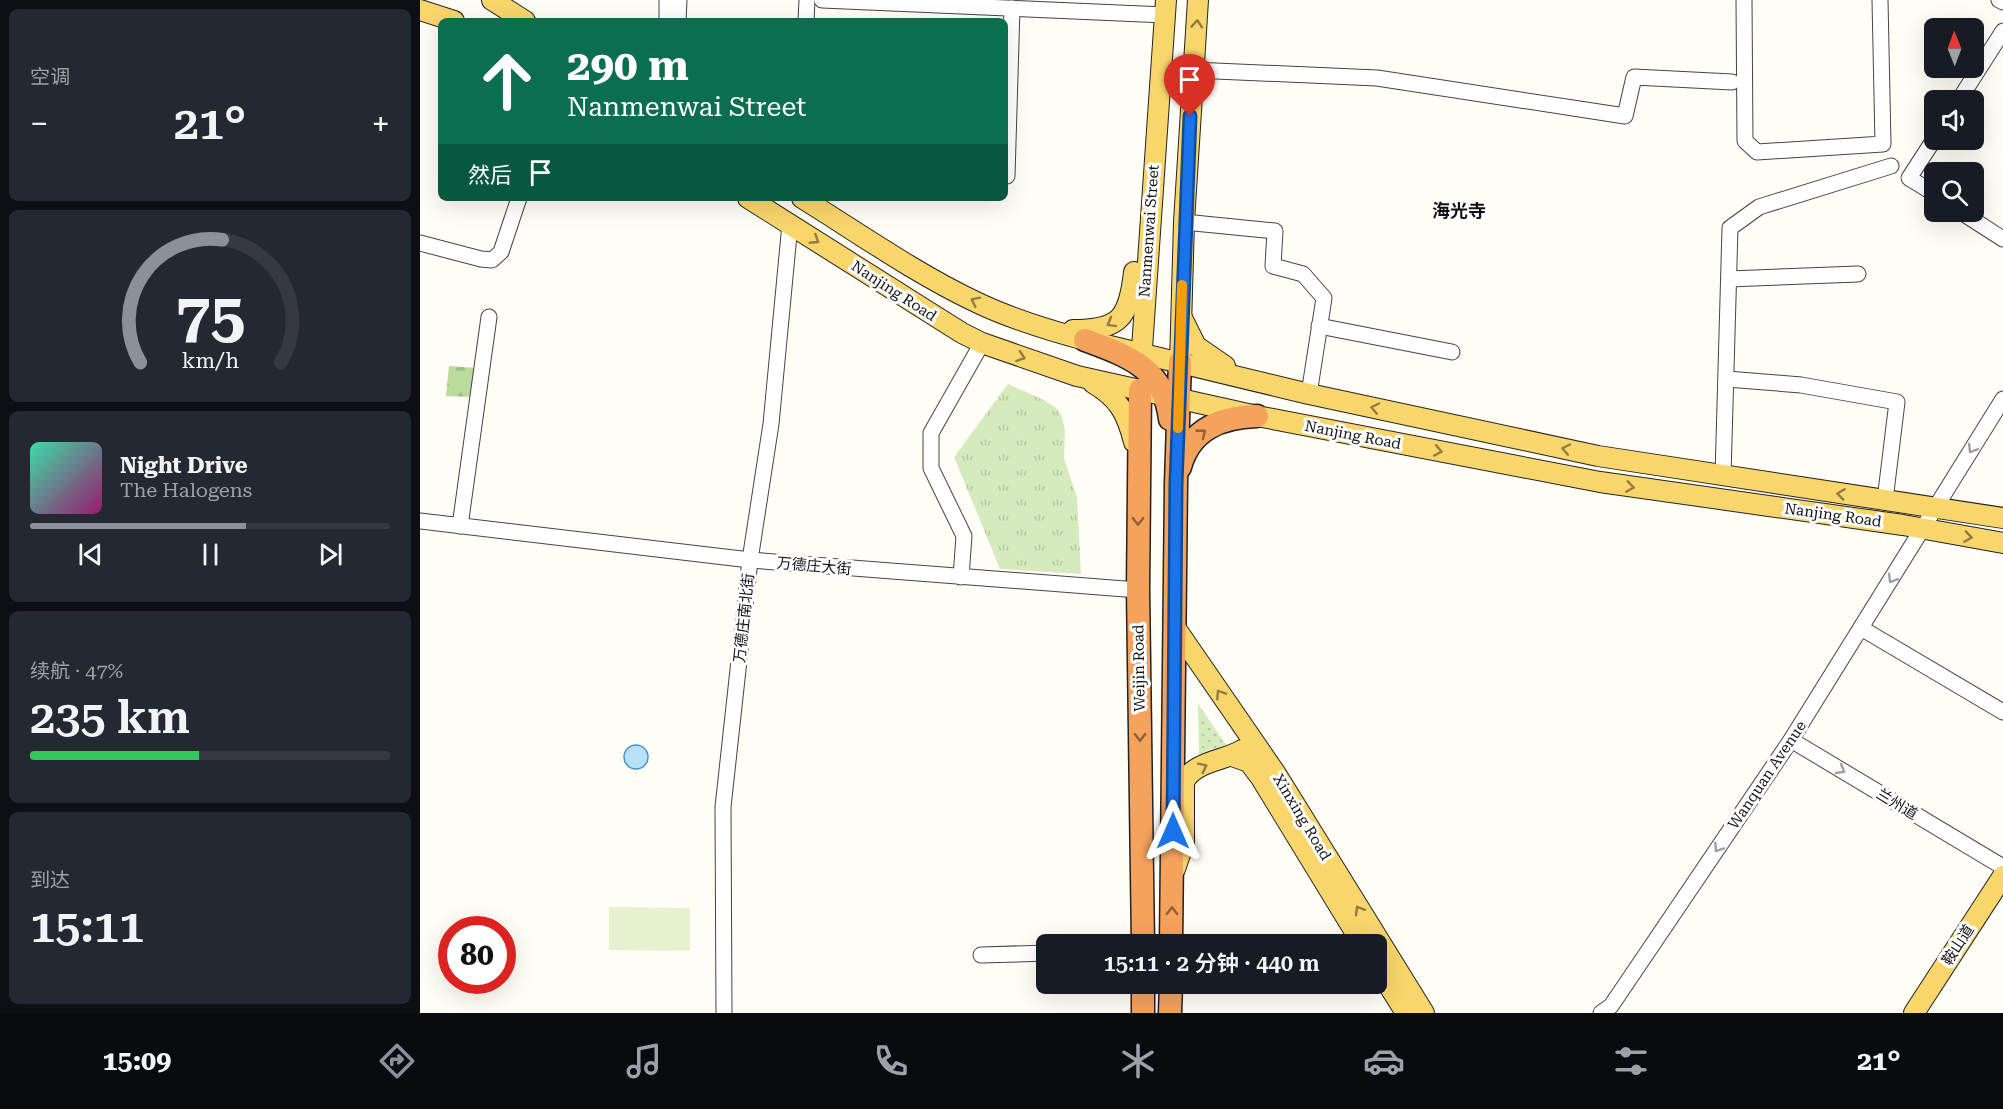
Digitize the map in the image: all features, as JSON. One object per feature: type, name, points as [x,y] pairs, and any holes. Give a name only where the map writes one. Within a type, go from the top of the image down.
[{"type":"highway","points":[[1085,340],[1152,366],[1175,395],[1171,934]]},
{"type":"highway","name":"Weijin Road","points":[[1143,934],[1138,463],[1152,366]]},
{"type":"highway","points":[[1176,483],[1186,451],[1201,431],[1227,419],[1257,416]]},
{"type":"highway","points":[[1143,994],[1143,1013]]},
{"type":"highway","points":[[1170,1013],[1171,994]]},
{"type":"main road","points":[[421,0],[448,18]]},
{"type":"main road","points":[[1152,366],[1180,313],[1198,0]]},
{"type":"main road","points":[[494,1],[520,18]]},
{"type":"main road","name":"Nanmenwai Street","points":[[1152,366],[1143,309],[1165,8]]},
{"type":"main road","points":[[420,10],[445,18]]},
{"type":"main road","points":[[1049,330],[1103,328],[1117,322],[1127,308],[1134,274],[1143,164],[1158,108]]},
{"type":"main road","name":"Nanjing Road","points":[[753,201],[938,320],[982,343],[1077,376],[1152,366],[1265,382],[1309,394],[1598,456],[2003,518]]},
{"type":"main road","name":"Nanjing Road","points":[[807,201],[938,282],[978,303],[1049,330],[1085,340]]},
{"type":"main road","points":[[1180,313],[1191,339],[1203,353],[1222,365],[1265,382]]},
{"type":"main road","name":"Nanjing Road","points":[[1152,366],[1175,395],[1257,416],[1600,482],[1923,529],[2003,543]]},
{"type":"main road","points":[[1077,376],[1117,400],[1129,419],[1138,463]]},
{"type":"main road","name":"Xinxing Road","points":[[1174,626],[1276,774],[1424,1013]]},
{"type":"main road","points":[[1172,877],[1184,843],[1184,782],[1187,775],[1201,766],[1232,756],[1253,743]]},
{"type":"main road","points":[[1232,756],[1249,762],[1261,778],[1356,934]]},
{"type":"main road","name":"鞍山道","points":[[1914,1013],[2003,876]]},
{"type":"main road","points":[[1923,1013],[2003,891]]},
{"type":"main road","points":[[1387,983],[1406,1013]]},
{"type":"street","points":[[666,18],[668,0]]},
{"type":"street","points":[[678,18],[679,0]]},
{"type":"street","points":[[806,18],[807,0]]},
{"type":"street","points":[[822,0],[1012,8],[1067,5],[1165,8]]},
{"type":"street","points":[[1744,0],[1745,141],[1757,152],[1883,144],[1880,0]]},
{"type":"street","points":[[1008,142],[1012,8]]},
{"type":"street","points":[[1965,90],[2003,31]]},
{"type":"street","points":[[1193,70],[1377,78],[1625,116],[1634,77],[1732,82]]},
{"type":"street","points":[[1924,187],[1909,178],[1927,150]]},
{"type":"street","points":[[1723,476],[1730,228],[1759,207],[1891,166]]},
{"type":"street","points":[[420,243],[492,260],[501,252],[518,201]]},
{"type":"street","points":[[1184,222],[1275,231],[1273,266],[1303,274],[1324,298],[1309,394]]},
{"type":"street","points":[[1977,222],[2003,239]]},
{"type":"street","name":"万德庄南北街","points":[[724,1013],[723,807],[750,560],[771,424],[790,224]]},
{"type":"street","points":[[1729,279],[1858,274]]},
{"type":"street","points":[[460,526],[489,317]]},
{"type":"street","points":[[1319,326],[1452,352]]},
{"type":"street","points":[[961,577],[964,536],[931,468],[931,433],[982,343]]},
{"type":"street","points":[[1727,379],[1801,385],[1897,402],[1885,500]]},
{"type":"street","name":"Wanquan Avenue","points":[[1601,1013],[1611,1006],[1791,740],[2003,399]]},
{"type":"street","name":"万德庄大街","points":[[420,521],[750,560],[1138,590]]},
{"type":"street","points":[[1861,628],[2003,712]]},
{"type":"street","name":"兰州道","points":[[1791,740],[2003,867]]},
{"type":"street","points":[[981,955],[1036,953]]},
{"type":"green space","points":[[449,366],[477,368],[472,397],[446,396]]},
{"type":"green space","points":[[1008,384],[1044,400],[1056,408],[1062,417],[1065,431],[1064,458],[1077,498],[1081,574],[1000,569],[954,457]]},
{"type":"green space","points":[[1198,704],[1227,746],[1199,755]]},
{"type":"green space","points":[[609,907],[690,908],[690,951],[609,950]]},
{"type":"water","points":[[636,745],[641,746],[647,752],[647,762],[641,768],[636,769],[631,768],[625,762],[624,757],[625,752],[631,746]]},
{"type":"slow traffic","points":[[1178,428],[1182,285]]},
{"type":"district","name":"海光寺","points":[[1459,211]]},
{"type":"route","points":[[1173,831],[1180,313],[1190,116]]}]
